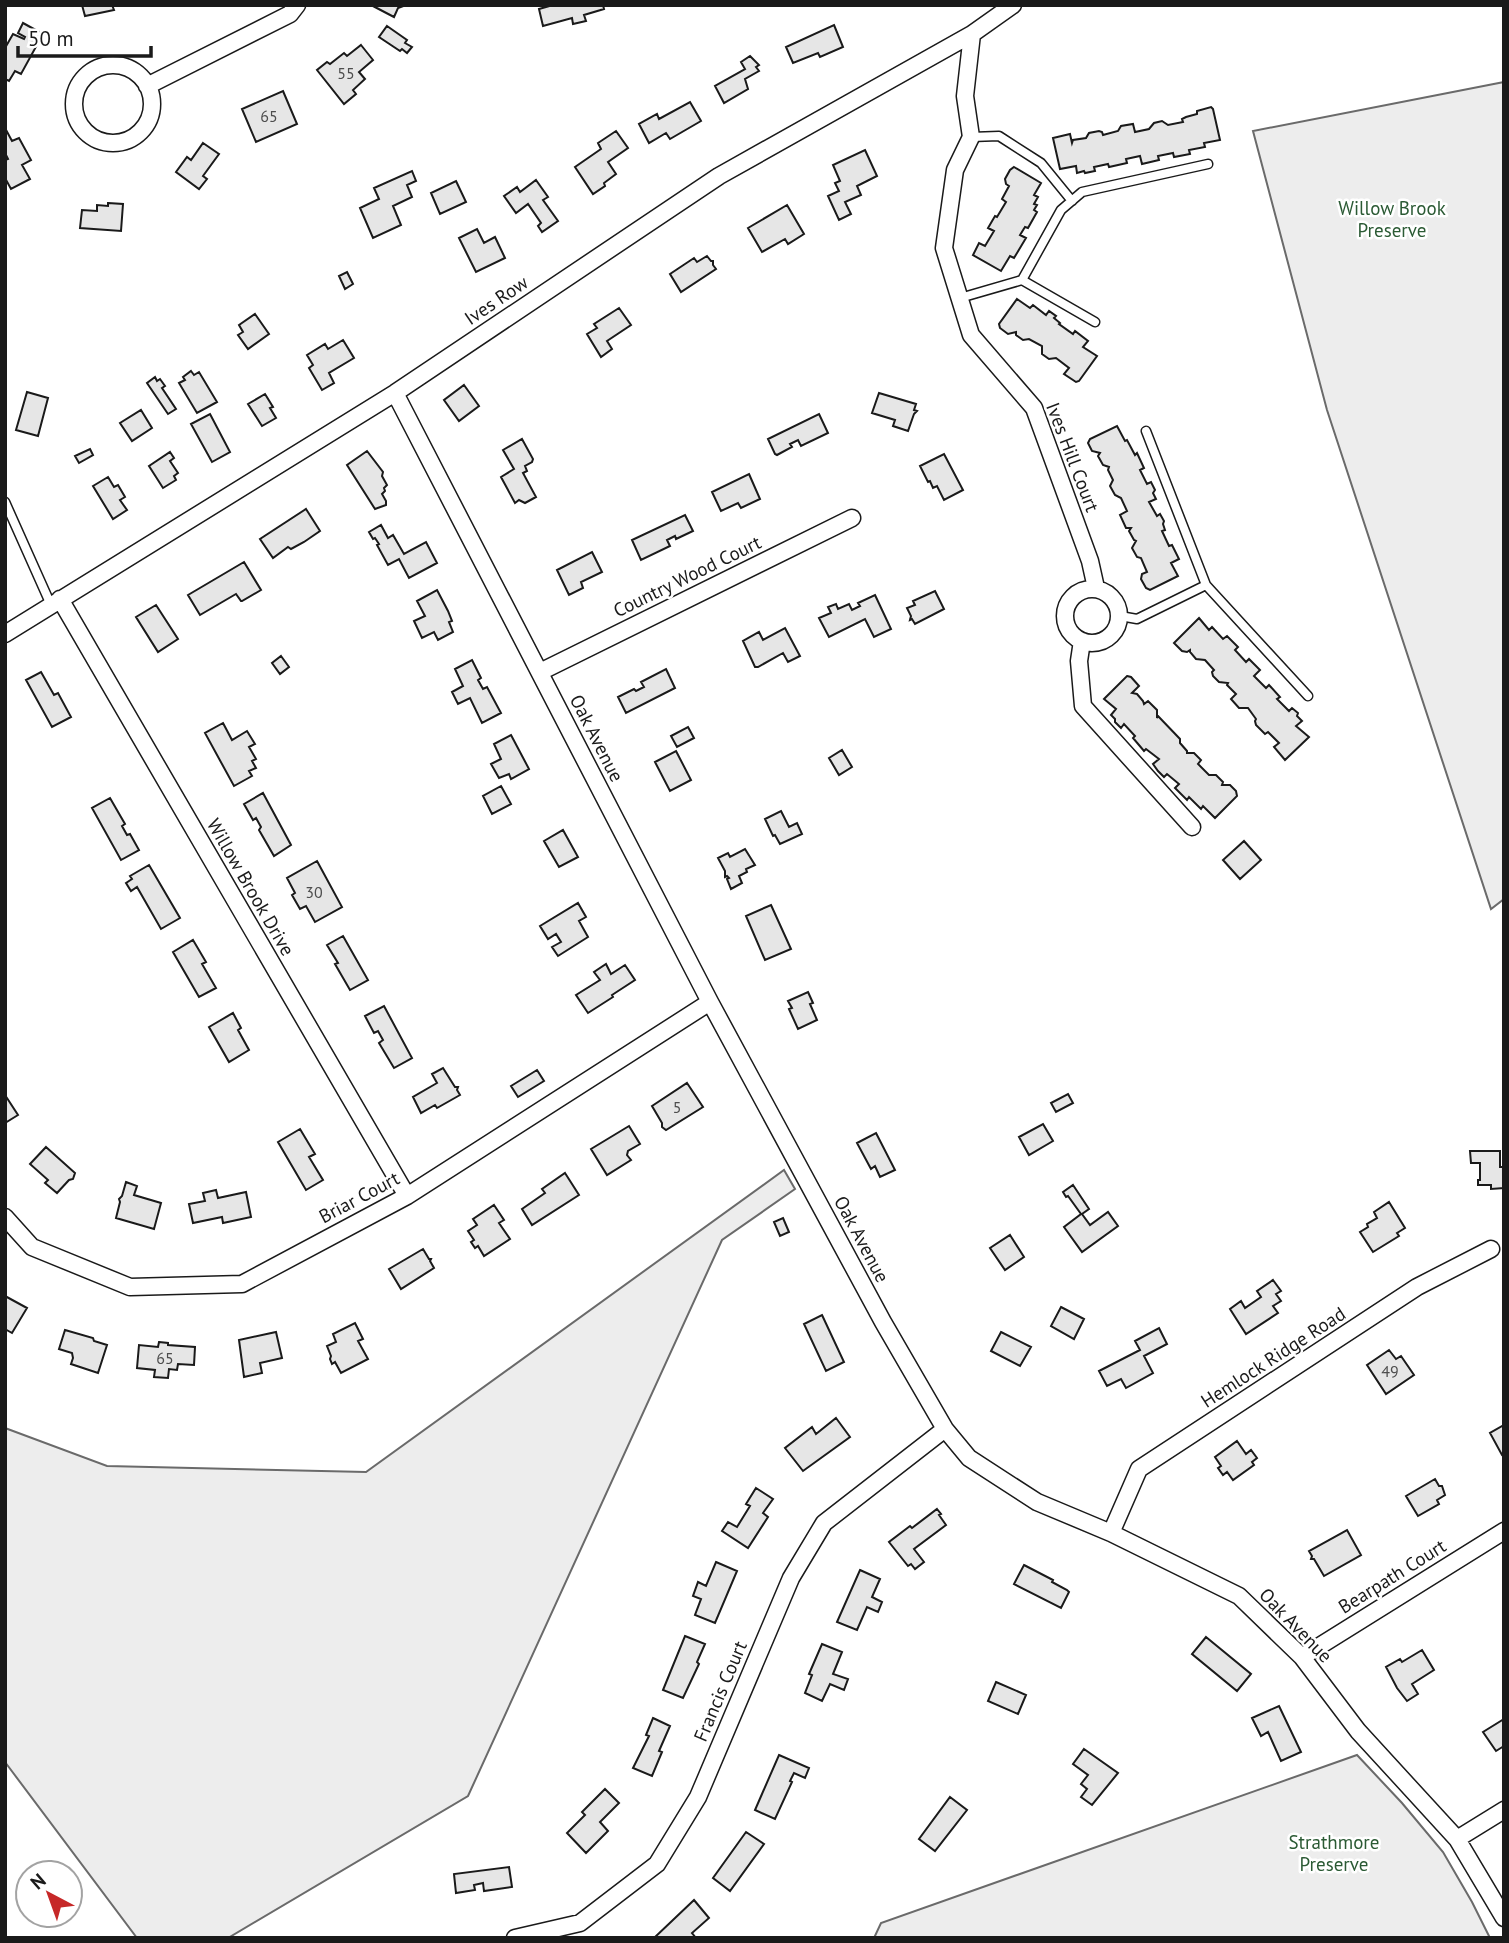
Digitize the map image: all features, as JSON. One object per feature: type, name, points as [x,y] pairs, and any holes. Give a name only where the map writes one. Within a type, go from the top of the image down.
[{"type":"street","points":[[148,86],[290,14],[296,5]]},
{"type":"street","name":"Ives Row","points":[[5,634],[395,393],[719,176],[972,34],[1013,5]]},
{"type":"street","points":[[971,137],[965,96],[972,34]]},
{"type":"street","points":[[103,66],[129,68],[140,75],[148,86],[151,110],[147,122],[129,139],[117,143],[104,142],[92,137],[76,118],[75,92],[81,80],[91,71],[103,66]]},
{"type":"street","name":"Ives Hill Court","points":[[971,137],[955,170],[944,247],[971,335],[1034,408],[1090,561],[1096,588]]},
{"type":"street","name":"Oak Avenue","points":[[395,393],[710,1002],[876,1310],[944,1429],[969,1458],[1037,1502],[1111,1532],[1239,1596],[1302,1657],[1358,1731],[1457,1839],[1504,1918]]},
{"type":"street","name":"Country Wood Court","points":[[540,672],[852,518]]},
{"type":"street","points":[[1096,588],[1111,595],[1116,601],[1120,616],[1118,625],[1107,639],[1090,643],[1074,636],[1068,629],[1065,612],[1072,597],[1079,591],[1096,588]]},
{"type":"street","name":"Willow Brook Drive","points":[[55,602],[407,1196]]},
{"type":"street","points":[[1082,641],[1079,661],[1083,706],[1192,827]]},
{"type":"street","name":"Briar Court","points":[[5,1217],[32,1247],[130,1287],[242,1284],[407,1196],[710,1002]]},
{"type":"street","name":"Hemlock Ridge Road","points":[[1111,1532],[1139,1469],[1417,1287],[1491,1249]]},
{"type":"street","name":"Francis Court","points":[[515,1938],[580,1923],[657,1864],[698,1797],[790,1578],[824,1524],[944,1429]]},
{"type":"street","name":"Bearpath Court","points":[[1302,1657],[1504,1531]]},
{"type":"street","points":[[1457,1839],[1504,1810]]},
{"type":"lane","points":[[971,137],[999,136],[1041,163],[1072,201]]},
{"type":"lane","points":[[960,298],[1022,280],[1061,209],[1082,192],[1209,164]]},
{"type":"lane","points":[[1022,280],[1095,322]]},
{"type":"lane","points":[[1146,431],[1206,585],[1308,696]]},
{"type":"lane","points":[[5,502],[55,602]]},
{"type":"lane","points":[[1120,616],[1137,619],[1206,585]]},
{"type":"shaded area","name":"Willow Brook Preserve","points":[[1504,82],[1504,899],[1491,909],[1327,410],[1253,131]]},
{"type":"shaded area","points":[[784,1170],[795,1189],[722,1240],[468,1796],[228,1938],[137,1938],[84,1867],[84,1859],[78,1859],[5,1762],[5,1428],[107,1466],[366,1472]]},
{"type":"shaded area","name":"Strathmore Preserve","points":[[1357,1755],[1443,1852],[1490,1938],[874,1938],[881,1923]]},
{"type":"building","points":[[82,5],[112,5],[114,10],[85,16]]},
{"type":"building","points":[[371,5],[406,5],[398,8],[394,17]]},
{"type":"building","points":[[553,5],[603,5],[604,9],[584,15],[586,21],[573,24],[572,18],[543,26],[539,9]]},
{"type":"building","points":[[23,23],[43,34],[21,74],[15,71],[9,81],[5,79],[5,48],[13,34],[24,39],[25,37],[18,33]]},
{"type":"building","points":[[834,25],[843,47],[820,57],[818,53],[793,63],[786,47]]},
{"type":"building","points":[[387,26],[407,40],[405,43],[412,47],[407,53],[379,37]]},
{"type":"building","points":[[361,45],[373,60],[359,72],[365,79],[353,90],[356,94],[344,104],[317,70],[344,53],[347,56]]},
{"type":"building","points":[[750,56],[759,65],[756,67],[759,71],[745,79],[748,89],[724,103],[715,86],[745,69],[741,62]]},
{"type":"building","points":[[283,91],[297,124],[256,142],[242,109]]},
{"type":"building","points":[[690,102],[701,121],[670,139],[666,133],[649,143],[639,124],[657,114],[659,119]]},
{"type":"building","points":[[1211,107],[1220,140],[1189,150],[1190,154],[1158,156],[1159,160],[1142,164],[1140,156],[1126,159],[1127,163],[1094,167],[1095,171],[1085,173],[1077,173],[1076,166],[1060,169],[1053,138],[1070,134],[1072,143],[1073,140],[1086,138],[1089,133],[1099,131],[1103,135],[1118,131],[1121,126],[1133,124],[1135,132],[1149,129],[1154,123],[1162,121],[1168,125],[1183,122],[1182,119]]},
{"type":"building","points":[[5,128],[12,141],[19,138],[31,160],[22,165],[30,179],[11,189],[5,178],[5,160],[8,159],[5,153]]},
{"type":"building","points":[[616,131],[628,148],[608,162],[616,174],[593,194],[575,167],[601,149],[598,143]]},
{"type":"building","points":[[203,143],[219,154],[203,176],[207,179],[199,189],[176,172],[187,157],[191,160]]},
{"type":"building","points":[[865,150],[877,176],[857,186],[861,195],[845,202],[851,214],[839,220],[828,196],[839,191],[835,183],[840,181],[833,165]]},
{"type":"building","points":[[1014,167],[1041,183],[1034,195],[1038,197],[1034,204],[1037,205],[1034,210],[1037,212],[1028,228],[1025,227],[1020,235],[1026,238],[1014,258],[1010,256],[1001,271],[973,255],[979,243],[985,246],[994,231],[988,228],[1006,202],[1002,199],[1009,186],[1005,179]]},
{"type":"building","points":[[412,171],[416,181],[407,185],[412,197],[393,206],[401,225],[373,238],[360,208],[379,199],[374,188]]},
{"type":"building","points":[[536,180],[548,197],[543,200],[558,221],[542,232],[538,226],[541,223],[528,204],[516,213],[504,196],[517,187],[520,192]]},
{"type":"building","points":[[456,181],[466,202],[440,214],[431,193]]},
{"type":"building","points":[[108,203],[123,204],[121,231],[80,228],[82,210],[97,211],[97,205],[108,206]]},
{"type":"building","points":[[787,205],[804,234],[788,244],[785,239],[762,252],[748,228]]},
{"type":"building","points":[[477,229],[484,243],[495,237],[505,258],[476,272],[459,238]]},
{"type":"building","points":[[707,256],[716,269],[681,292],[670,274],[694,258],[697,262]]},
{"type":"building","points":[[347,272],[353,284],[345,289],[339,276]]},
{"type":"building","points":[[1017,299],[1030,308],[1033,305],[1046,315],[1049,311],[1056,316],[1054,318],[1059,324],[1088,341],[1083,347],[1097,356],[1079,381],[1076,382],[1064,374],[1069,368],[1056,358],[1049,359],[1042,354],[1042,346],[1029,339],[1023,340],[1016,332],[1008,334],[1000,328],[999,324]]},
{"type":"building","points":[[619,308],[631,325],[607,341],[612,349],[601,357],[587,334],[597,328],[594,324]]},
{"type":"building","points":[[255,314],[269,334],[248,349],[238,335],[243,332],[239,325]]},
{"type":"building","points":[[343,340],[354,358],[329,373],[334,383],[322,390],[309,368],[313,365],[307,355],[325,344],[328,349]]},
{"type":"building","points":[[191,371],[194,375],[199,372],[217,402],[197,413],[179,383],[185,380],[183,377]]},
{"type":"building","points":[[155,377],[165,386],[162,388],[176,409],[168,414],[147,383]]},
{"type":"building","points":[[464,385],[479,406],[459,421],[444,400]]},
{"type":"building","points":[[27,392],[48,398],[38,436],[16,430]]},
{"type":"building","points":[[879,393],[916,404],[914,410],[917,411],[908,431],[893,426],[895,420],[872,413]]},
{"type":"building","points":[[265,394],[276,418],[262,426],[248,404]]},
{"type":"building","points":[[141,410],[152,428],[132,441],[120,423]]},
{"type":"building","points":[[210,414],[230,452],[212,462],[191,424]]},
{"type":"building","points":[[819,414],[828,433],[801,446],[798,440],[790,444],[792,447],[775,454],[768,439]]},
{"type":"building","points":[[1117,426],[1135,455],[1137,453],[1144,468],[1140,470],[1147,484],[1151,482],[1155,490],[1153,493],[1156,499],[1149,502],[1157,516],[1160,514],[1164,521],[1165,530],[1162,531],[1179,559],[1171,563],[1178,576],[1150,590],[1141,579],[1142,574],[1147,572],[1141,558],[1137,557],[1132,548],[1136,541],[1129,531],[1131,528],[1126,528],[1120,515],[1127,511],[1121,498],[1115,495],[1110,486],[1113,480],[1109,467],[1103,465],[1098,456],[1100,453],[1092,451],[1088,443],[1090,439]]},
{"type":"building","points":[[522,439],[533,459],[525,466],[527,471],[523,473],[536,497],[525,503],[519,500],[515,503],[501,477],[514,469],[503,450]]},
{"type":"building","points":[[90,449],[93,455],[79,463],[75,456]]},
{"type":"building","points":[[367,451],[383,472],[382,476],[387,485],[382,494],[386,505],[375,509],[347,465]]},
{"type":"building","points":[[170,452],[174,458],[170,461],[178,473],[174,476],[176,480],[163,488],[149,466]]},
{"type":"building","points":[[944,454],[963,490],[944,500],[937,486],[933,488],[930,481],[928,482],[920,466]]},
{"type":"building","points":[[749,474],[760,499],[741,508],[738,503],[721,511],[712,492]]},
{"type":"building","points":[[108,477],[114,487],[118,485],[125,497],[120,500],[127,510],[113,519],[93,486]]},
{"type":"building","points":[[306,509],[320,531],[273,558],[260,539]]},
{"type":"building","points":[[685,515],[693,531],[667,540],[670,546],[641,560],[632,540]]},
{"type":"building","points":[[381,525],[388,538],[393,535],[404,554],[426,542],[437,563],[409,578],[399,559],[388,565],[377,545],[379,544],[369,532]]},
{"type":"building","points":[[592,552],[602,572],[581,582],[583,588],[569,595],[557,570]]},
{"type":"building","points":[[244,562],[261,590],[242,601],[236,594],[200,615],[188,595]]},
{"type":"building","points":[[437,590],[452,621],[449,622],[453,632],[438,640],[434,632],[422,638],[414,621],[425,616],[417,601]]},
{"type":"building","points":[[935,591],[944,609],[915,624],[910,620],[907,608],[915,605],[913,601]]},
{"type":"building","points":[[875,595],[891,629],[874,637],[865,619],[829,637],[819,618],[831,613],[828,607],[836,604],[838,609],[849,604],[852,610],[860,606],[858,603]]},
{"type":"building","points":[[156,605],[178,639],[158,652],[136,617]]},
{"type":"building","points":[[1199,618],[1209,630],[1212,627],[1223,639],[1227,636],[1238,647],[1235,650],[1246,662],[1249,659],[1260,670],[1254,676],[1266,688],[1269,685],[1280,697],[1277,699],[1289,711],[1292,708],[1298,713],[1297,716],[1302,721],[1296,726],[1309,737],[1285,760],[1274,747],[1279,743],[1256,725],[1256,719],[1248,708],[1239,708],[1231,699],[1236,694],[1228,683],[1219,682],[1213,676],[1214,670],[1205,660],[1196,659],[1190,650],[1182,651],[1174,643]]},
{"type":"building","points":[[785,628],[800,656],[788,662],[783,653],[755,667],[743,641],[759,632],[763,640]]},
{"type":"building","points":[[281,656],[289,667],[280,674],[272,663]]},
{"type":"building","points":[[472,660],[481,678],[478,680],[483,689],[487,687],[501,713],[482,723],[470,698],[458,704],[452,692],[463,686],[455,669]]},
{"type":"building","points":[[666,669],[675,688],[626,713],[618,697],[644,687],[641,682]]},
{"type":"building","points":[[41,672],[54,695],[58,693],[71,717],[52,727],[26,680]]},
{"type":"building","points":[[1127,676],[1139,686],[1132,693],[1137,694],[1144,704],[1148,701],[1157,710],[1157,718],[1158,716],[1180,739],[1187,753],[1194,753],[1201,760],[1198,764],[1209,775],[1216,775],[1223,782],[1222,785],[1230,785],[1236,791],[1237,796],[1215,818],[1189,797],[1187,800],[1175,788],[1179,784],[1167,774],[1164,777],[1153,764],[1159,759],[1146,749],[1144,751],[1124,724],[1121,728],[1115,722],[1111,715],[1116,709],[1104,699]]},
{"type":"building","points":[[223,723],[232,740],[247,731],[255,744],[249,747],[256,759],[252,761],[256,768],[249,771],[252,776],[234,786],[205,733]]},
{"type":"building","points":[[688,727],[694,738],[677,747],[671,736]]},
{"type":"building","points":[[511,735],[529,769],[511,779],[509,774],[499,778],[491,764],[501,759],[494,744]]},
{"type":"building","points":[[842,750],[852,767],[839,775],[829,758]]},
{"type":"building","points":[[676,751],[691,780],[670,791],[655,762]]},
{"type":"building","points":[[501,786],[511,804],[492,814],[483,796]]},
{"type":"building","points":[[263,793],[291,845],[274,856],[259,830],[261,827],[256,818],[253,820],[244,804]]},
{"type":"building","points":[[110,798],[125,824],[122,826],[127,835],[130,834],[139,850],[121,860],[92,808]]},
{"type":"building","points":[[781,811],[789,827],[797,823],[802,834],[780,844],[765,819]]},
{"type":"building","points":[[563,830],[578,857],[559,867],[544,841]]},
{"type":"building","points":[[1244,841],[1261,860],[1240,879],[1223,860]]},
{"type":"building","points":[[745,849],[755,865],[739,876],[742,883],[731,889],[727,879],[729,878],[725,877],[718,858],[728,853],[730,857]]},
{"type":"building","points":[[317,861],[342,907],[315,922],[306,906],[300,909],[287,878]]},
{"type":"building","points":[[149,865],[180,918],[161,929],[137,887],[131,891],[126,883],[132,879],[130,876]]},
{"type":"building","points":[[578,903],[586,917],[579,921],[588,937],[558,956],[552,947],[561,942],[556,934],[548,939],[540,926]]},
{"type":"building","points":[[771,905],[791,949],[765,960],[746,916]]},
{"type":"building","points":[[343,936],[368,980],[350,990],[327,945]]},
{"type":"building","points":[[193,940],[206,962],[202,964],[216,988],[199,997],[173,952]]},
{"type":"building","points":[[606,964],[611,974],[625,965],[635,980],[588,1013],[576,995],[600,980],[594,972]]},
{"type":"building","points":[[808,992],[817,1020],[798,1029],[788,1001]]},
{"type":"building","points":[[384,1006],[412,1058],[394,1068],[379,1043],[383,1040],[378,1031],[374,1033],[365,1016]]},
{"type":"building","points":[[233,1013],[241,1028],[238,1030],[249,1050],[229,1062],[209,1027]]},
{"type":"building","points":[[443,1068],[455,1087],[458,1087],[460,1095],[437,1108],[435,1105],[421,1113],[413,1097],[437,1083],[432,1074]]},
{"type":"building","points":[[537,1070],[544,1081],[518,1097],[511,1086]]},
{"type":"building","points":[[687,1083],[703,1107],[666,1130],[652,1106]]},
{"type":"building","points":[[1068,1094],[1073,1103],[1056,1112],[1051,1103]]},
{"type":"building","points":[[5,1095],[18,1115],[5,1123]]},
{"type":"building","points":[[1043,1124],[1053,1141],[1029,1155],[1019,1137]]},
{"type":"building","points":[[629,1126],[640,1144],[628,1151],[627,1155],[631,1160],[607,1175],[591,1149]]},
{"type":"building","points":[[300,1129],[315,1154],[309,1157],[323,1180],[306,1190],[278,1142]]},
{"type":"building","points":[[876,1133],[895,1170],[880,1177],[875,1166],[871,1169],[857,1143]]},
{"type":"building","points":[[46,1147],[75,1173],[73,1179],[57,1193],[45,1183],[48,1180],[30,1164]]},
{"type":"building","points":[[1470,1151],[1500,1151],[1500,1167],[1504,1167],[1504,1188],[1491,1189],[1491,1185],[1478,1185],[1480,1163],[1471,1163]]},
{"type":"building","points":[[565,1173],[579,1195],[532,1225],[522,1209],[545,1193],[542,1189]]},
{"type":"building","points":[[126,1182],[137,1186],[134,1195],[161,1203],[154,1229],[116,1218],[119,1199]]},
{"type":"building","points":[[1073,1185],[1089,1209],[1082,1214],[1090,1225],[1108,1212],[1118,1226],[1082,1252],[1064,1227],[1081,1214],[1063,1192]]},
{"type":"building","points":[[216,1190],[218,1198],[246,1192],[251,1217],[223,1223],[222,1217],[193,1223],[189,1204],[205,1201],[203,1193]]},
{"type":"building","points":[[1389,1202],[1405,1228],[1397,1233],[1399,1236],[1373,1252],[1360,1232],[1377,1218],[1374,1212]]},
{"type":"building","points":[[494,1205],[504,1220],[499,1223],[510,1239],[484,1256],[478,1246],[475,1248],[471,1242],[474,1240],[468,1231],[477,1225],[473,1219]]},
{"type":"building","points":[[783,1218],[789,1232],[780,1236],[774,1222]]},
{"type":"building","points":[[1010,1235],[1024,1257],[1005,1270],[990,1248]]},
{"type":"building","points":[[423,1249],[434,1268],[401,1289],[389,1269]]},
{"type":"building","points":[[1273,1280],[1281,1291],[1276,1294],[1281,1301],[1273,1306],[1278,1313],[1246,1334],[1230,1309],[1241,1301],[1245,1308],[1261,1297],[1257,1291]]},
{"type":"building","points":[[5,1296],[27,1308],[12,1333],[5,1329]]},
{"type":"building","points":[[1061,1307],[1084,1319],[1074,1339],[1051,1326]]},
{"type":"building","points":[[822,1315],[844,1362],[826,1371],[804,1324]]},
{"type":"building","points":[[355,1323],[363,1339],[358,1341],[368,1359],[341,1373],[335,1362],[332,1364],[327,1346],[336,1342],[333,1334]]},
{"type":"building","points":[[1159,1328],[1167,1344],[1144,1356],[1153,1373],[1126,1388],[1121,1379],[1107,1386],[1099,1371],[1140,1350],[1135,1341]]},
{"type":"building","points":[[65,1330],[107,1345],[98,1373],[71,1364],[72,1353],[59,1349]]},
{"type":"building","points":[[276,1332],[282,1358],[260,1363],[262,1373],[244,1377],[239,1340]]},
{"type":"building","points":[[1001,1332],[1031,1347],[1020,1366],[991,1351]]},
{"type":"building","points":[[159,1342],[195,1347],[194,1365],[178,1364],[177,1370],[169,1369],[168,1378],[154,1377],[155,1370],[137,1368],[139,1345],[158,1347]]},
{"type":"building","points":[[1389,1350],[1396,1359],[1401,1356],[1414,1375],[1386,1394],[1367,1365]]},
{"type":"building","points":[[836,1418],[850,1437],[803,1471],[785,1448],[812,1427],[816,1434]]},
{"type":"building","points":[[1504,1425],[1504,1454],[1502,1455],[1490,1433]]},
{"type":"building","points":[[1237,1441],[1246,1454],[1251,1450],[1257,1458],[1252,1462],[1254,1465],[1233,1480],[1227,1472],[1223,1475],[1215,1457]]},
{"type":"building","points":[[1435,1479],[1439,1486],[1442,1486],[1445,1495],[1437,1500],[1439,1504],[1418,1516],[1406,1496]]},
{"type":"building","points":[[756,1488],[773,1499],[763,1513],[768,1517],[748,1548],[722,1531],[728,1522],[737,1527],[750,1506],[746,1504]]},
{"type":"building","points":[[937,1509],[946,1525],[914,1549],[924,1562],[915,1569],[911,1564],[908,1566],[889,1542]]},
{"type":"building","points":[[1347,1530],[1361,1555],[1324,1576],[1314,1559],[1311,1559],[1309,1551]]},
{"type":"building","points":[[716,1562],[737,1571],[715,1623],[695,1615],[701,1599],[693,1596],[698,1582],[706,1586]]},
{"type":"building","points":[[1024,1565],[1069,1592],[1061,1608],[1014,1584]]},
{"type":"building","points":[[860,1570],[880,1579],[872,1597],[882,1602],[878,1612],[867,1607],[857,1630],[837,1622]]},
{"type":"building","points":[[685,1636],[705,1644],[683,1698],[663,1690]]},
{"type":"building","points":[[1206,1637],[1251,1674],[1237,1691],[1192,1654]]},
{"type":"building","points":[[822,1644],[842,1652],[833,1674],[848,1679],[844,1690],[830,1684],[822,1701],[805,1693],[812,1675],[809,1674]]},
{"type":"building","points":[[1422,1650],[1434,1670],[1412,1684],[1418,1694],[1407,1701],[1386,1667],[1400,1659],[1402,1662]]},
{"type":"building","points":[[996,1682],[1026,1695],[1018,1714],[988,1701]]},
{"type":"building","points":[[1279,1706],[1301,1752],[1281,1761],[1268,1732],[1261,1736],[1252,1718]]},
{"type":"building","points":[[653,1718],[670,1726],[652,1776],[633,1768],[649,1736],[646,1735]]},
{"type":"building","points":[[1504,1719],[1504,1746],[1496,1751],[1483,1732]]},
{"type":"building","points":[[1084,1749],[1118,1773],[1092,1805],[1081,1797],[1087,1789],[1081,1784],[1088,1775],[1073,1764]]},
{"type":"building","points":[[779,1755],[809,1768],[805,1778],[794,1773],[775,1819],[755,1810]]},
{"type":"building","points":[[605,1789],[619,1803],[600,1822],[608,1831],[586,1853],[567,1833],[585,1815],[582,1812]]},
{"type":"building","points":[[950,1797],[967,1810],[935,1851],[919,1839]]},
{"type":"building","points":[[746,1832],[764,1844],[730,1891],[713,1878]]},
{"type":"building","points":[[509,1867],[512,1887],[484,1891],[483,1883],[474,1885],[475,1890],[456,1893],[454,1874]]},
{"type":"building","points":[[694,1900],[709,1918],[692,1933],[696,1938],[654,1938]]}]
